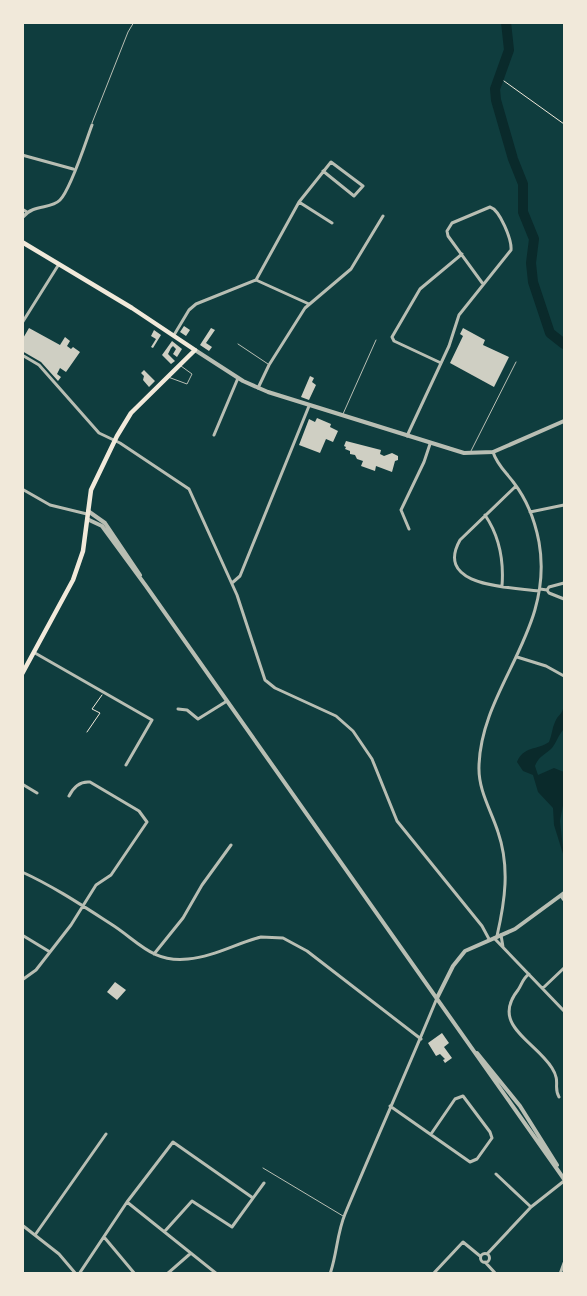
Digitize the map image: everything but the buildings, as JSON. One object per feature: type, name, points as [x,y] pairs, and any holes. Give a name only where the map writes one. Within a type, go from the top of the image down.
[{"type":"main road","points":[[22,242],[59,263],[195,350],[131,413],[115,440],[92,486],[83,551],[76,574],[22,674]]},
{"type":"street","points":[[22,218],[27,212],[60,200],[74,169],[79,164],[92,125]]},
{"type":"street","points":[[22,155],[74,169]]},
{"type":"street","points":[[174,335],[189,310],[196,304],[256,280],[299,202],[323,171],[331,162],[363,186],[354,196],[323,171]]},
{"type":"street","points":[[299,202],[332,222]]},
{"type":"street","points":[[407,437],[441,362],[459,315],[512,248],[494,209],[487,208],[449,226],[448,236],[483,284]]},
{"type":"street","points":[[22,209],[27,212]]},
{"type":"street","points":[[258,388],[269,365],[309,304],[351,269],[383,216]]},
{"type":"street","points":[[441,362],[394,341],[392,337],[418,291],[462,254]]},
{"type":"street","points":[[22,323],[59,263]]},
{"type":"street","points":[[256,280],[309,304]]},
{"type":"street","points":[[195,350],[238,378],[258,388],[407,437],[470,454],[493,452],[564,421]]},
{"type":"street","points":[[22,355],[41,367],[97,431],[115,440],[189,489],[232,583],[266,682],[336,716],[353,731],[372,758],[397,821],[482,926],[495,937],[503,948],[564,1011]]},
{"type":"street","points":[[214,435],[238,378]]},
{"type":"street","points":[[232,583],[240,576],[309,406]]},
{"type":"street","points":[[409,529],[401,510],[424,462],[430,444]]},
{"type":"street","points":[[493,452],[497,463],[516,486],[530,512],[540,549],[540,590],[534,617],[485,731],[479,760],[481,783],[498,832],[504,862],[505,897],[495,937]]},
{"type":"street","points":[[516,486],[460,540],[456,550],[456,562],[467,579],[502,586],[547,590],[549,587],[564,583]]},
{"type":"street","points":[[22,489],[50,504],[87,515],[105,523],[146,586]]},
{"type":"street","points":[[530,512],[564,505]]},
{"type":"street","points":[[87,515],[102,526],[146,586],[561,1173],[564,1180],[531,1207],[487,1254],[484,1253],[480,1256]]},
{"type":"street","points":[[486,515],[495,532],[502,556],[502,586]]},
{"type":"street","points":[[547,590],[549,593],[564,599]]},
{"type":"street","points":[[35,653],[152,720],[126,765]]},
{"type":"street","points":[[516,657],[546,666],[564,676]]},
{"type":"street","points":[[178,709],[187,710],[198,719],[227,701]]},
{"type":"street","points":[[22,980],[36,970],[96,885],[111,875],[116,869],[147,822],[139,811],[90,782],[82,783],[73,789],[69,796]]},
{"type":"street","points":[[22,784],[37,793]]},
{"type":"street","points":[[154,954],[183,918],[202,885],[231,845]]},
{"type":"street","points":[[22,872],[112,925],[138,946],[169,959],[189,959],[261,937],[283,938],[307,951],[421,1039]]},
{"type":"street","points":[[330,1274],[344,1217],[437,998],[460,956],[470,947],[524,923],[563,895],[564,900]]},
{"type":"street","points":[[22,935],[50,952]]},
{"type":"street","points":[[495,937],[503,948]]},
{"type":"street","points":[[543,988],[564,968]]},
{"type":"street","points":[[528,974],[509,1001],[508,1015],[516,1030],[541,1053],[552,1068],[558,1080],[556,1091],[559,1097]]},
{"type":"street","points":[[390,1106],[430,1134],[472,1162],[477,1160],[492,1138],[490,1132],[463,1096],[455,1099],[430,1134]]},
{"type":"street","points":[[35,1234],[106,1134]]},
{"type":"street","points":[[22,1225],[59,1254],[77,1274],[127,1202],[173,1142],[253,1198]]},
{"type":"street","points":[[496,1174],[531,1207]]},
{"type":"street","points":[[165,1231],[192,1201],[232,1227],[264,1183]]},
{"type":"street","points":[[127,1202],[218,1274]]},
{"type":"street","points":[[104,1237],[135,1274]]},
{"type":"street","points":[[433,1274],[463,1242],[480,1256],[481,1260],[496,1274]]},
{"type":"street","points":[[167,1274],[191,1253]]},
{"type":"street","points":[[485,1262],[489,1259],[487,1254]]},
{"type":"street","points":[[560,1274],[564,1264]]},
{"type":"lane","points":[[92,125],[128,32],[134,22]]},
{"type":"lane","points":[[342,416],[376,340]]},
{"type":"lane","points":[[238,344],[269,365]]},
{"type":"lane","points":[[470,454],[516,362]]},
{"type":"lane","points":[[168,377],[187,384],[192,374],[180,365]]},
{"type":"lane","points":[[263,1168],[344,1217]]},
{"type":"path","points":[[504,81],[564,124]]},
{"type":"path","points":[[87,732],[100,714],[92,709],[104,692]]},
{"type":"water","points":[[564,704],[563,730],[552,748],[540,758],[535,766],[538,775],[554,768],[564,772],[564,800],[560,821],[564,857],[554,825],[553,808],[538,792],[533,775],[523,771],[517,762],[523,753],[549,742],[554,724],[563,710]]},
{"type":"waterway","points":[[506,22],[509,50],[495,89],[496,100],[513,159],[523,184],[523,212],[534,239],[531,263],[533,282],[550,333],[564,344]]}]
